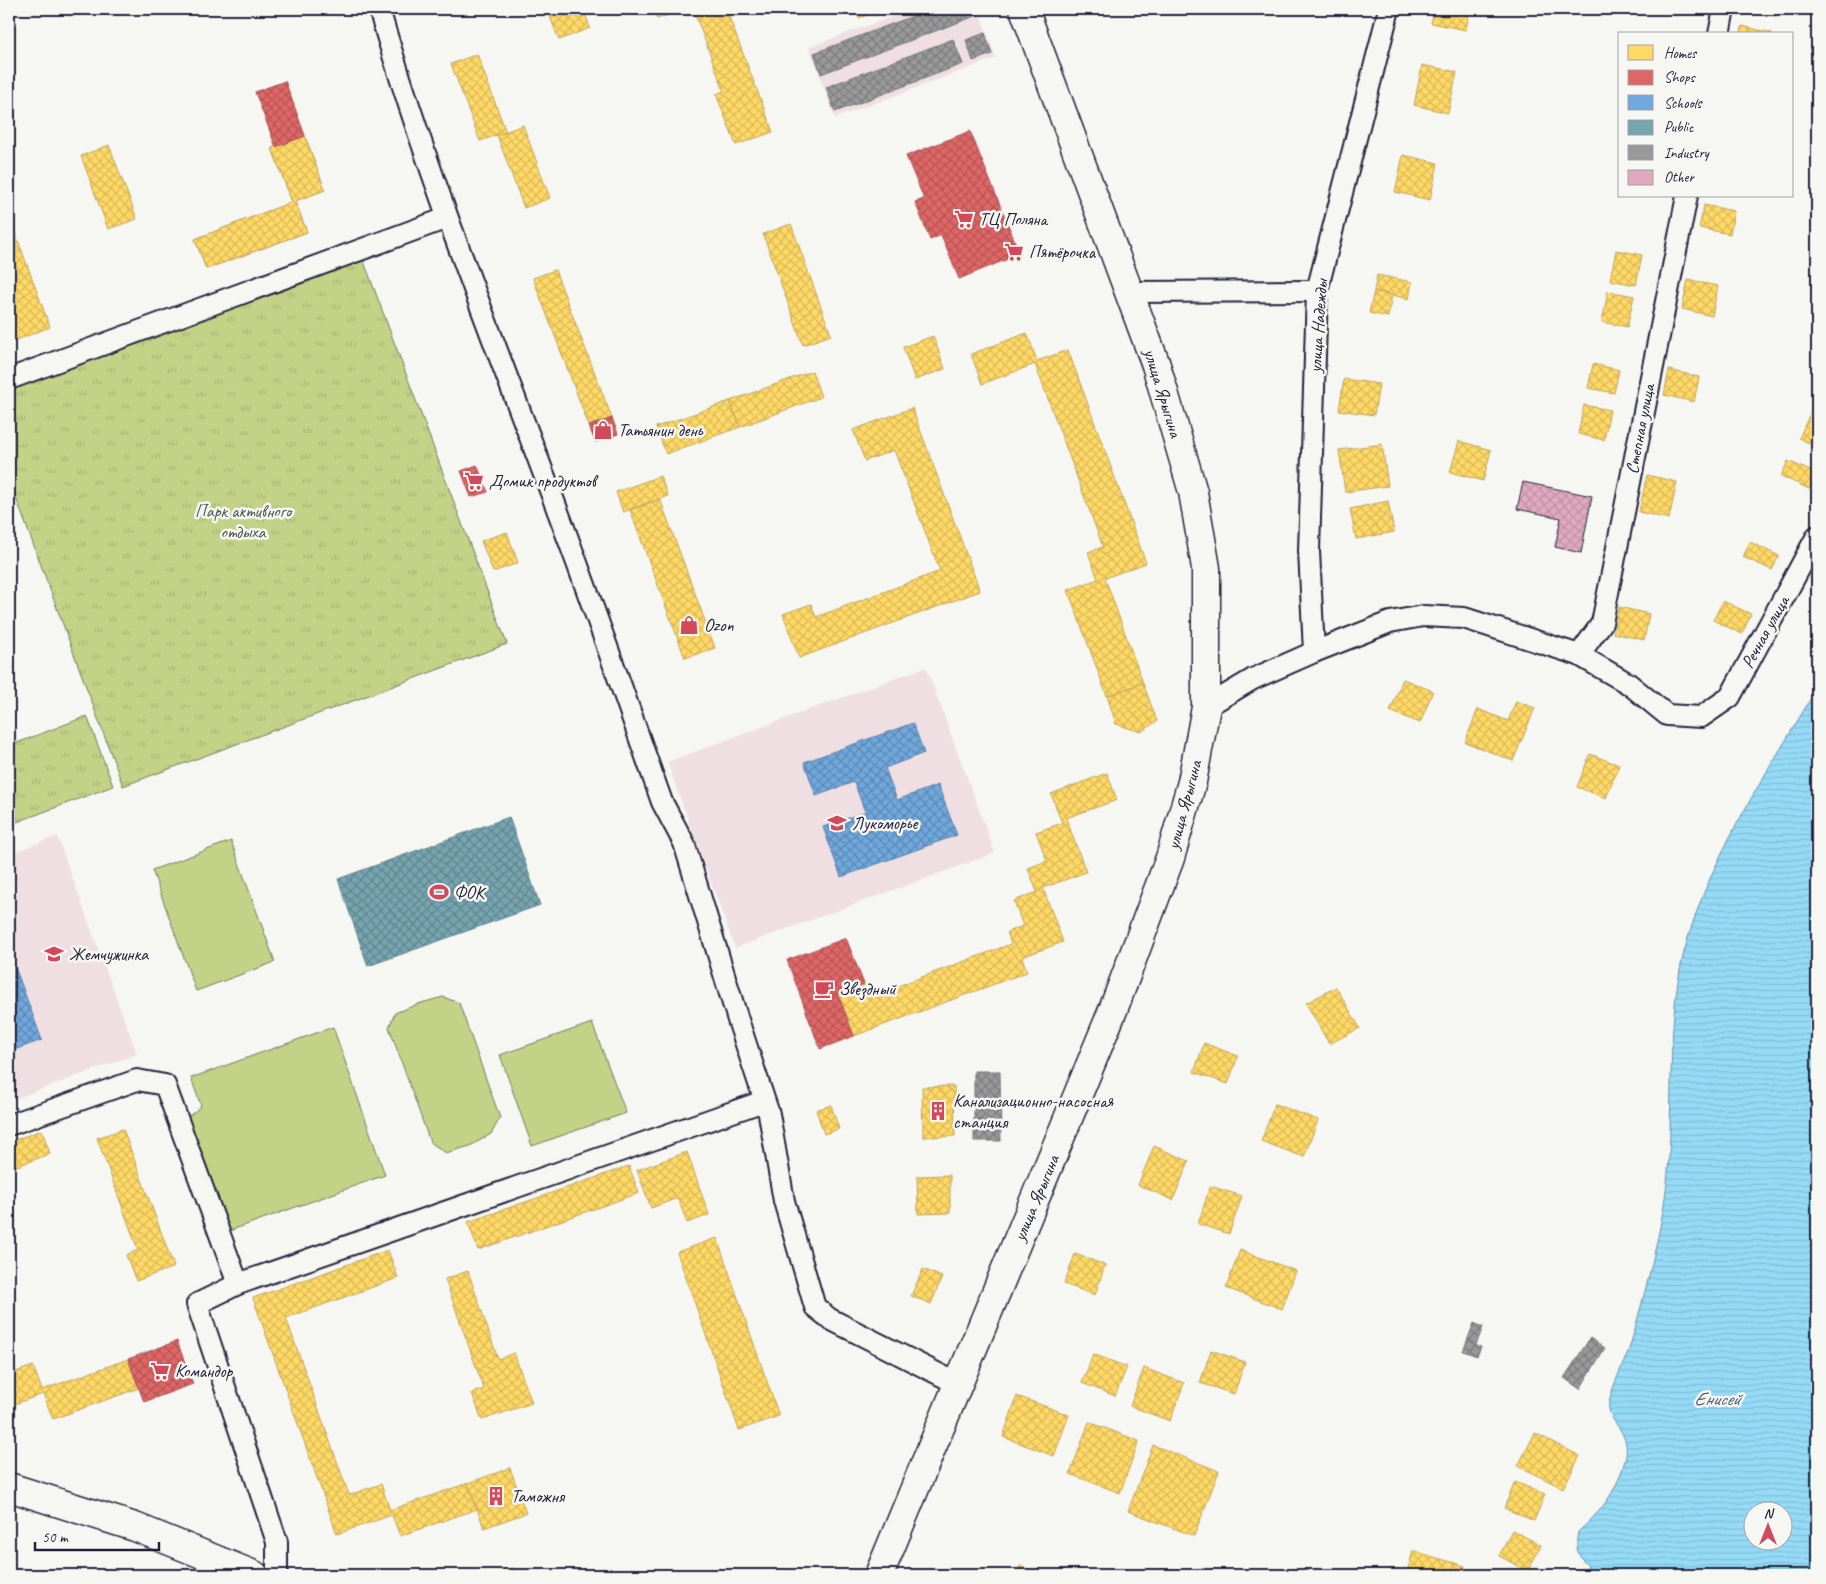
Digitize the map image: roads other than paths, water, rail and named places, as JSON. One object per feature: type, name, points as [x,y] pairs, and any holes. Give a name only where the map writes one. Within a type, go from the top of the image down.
[{"type":"street","points":[[380,9],[399,77],[447,218],[553,497],[662,802],[684,842],[769,1114],[784,1202],[815,1307],[830,1319],[958,1384]]},
{"type":"street","name":"улица Ярыгина","points":[[879,1575],[1114,1010],[1163,876],[1192,782],[1206,707],[1206,568],[1193,492],[1156,365],[1024,9]]},
{"type":"street","name":"улица Надежды","points":[[1314,652],[1308,550],[1317,291],[1389,9]]},
{"type":"street","points":[[1719,32],[1724,9]]},
{"type":"street","name":"Степная улица","points":[[1580,655],[1602,623],[1687,198]]},
{"type":"street","points":[[9,379],[447,218]]},
{"type":"street","points":[[1128,292],[1317,291]]},
{"type":"street","name":"Речная улица","points":[[1580,655],[1629,684],[1667,714],[1701,717],[1730,697],[1817,536]]},
{"type":"street","points":[[1206,707],[1253,679],[1314,652],[1390,622],[1422,616],[1464,618],[1580,655]]},
{"type":"street","points":[[9,1125],[137,1080],[165,1085],[238,1284]]},
{"type":"street","points":[[277,1575],[277,1542],[197,1304],[238,1284],[764,1100]]},
{"type":"street","points":[[9,1487],[135,1527],[254,1575]]},
{"type":"water","name":"Енисей","points":[[1817,688],[1817,1575],[1584,1575],[1588,1566],[1578,1551],[1578,1532],[1599,1511],[1610,1496],[1619,1479],[1626,1457],[1625,1440],[1611,1416],[1609,1403],[1631,1343],[1661,1223],[1669,1153],[1673,1028],[1681,967],[1699,904],[1728,840]]},
{"type":"place","name":"ТЦ Поляна","points":[[964,219]]},
{"type":"place","name":"Пятёрочка","points":[[1014,252]]},
{"type":"place","name":"Татьянин день","points":[[603,430]]},
{"type":"place","name":"Домик продуктов","points":[[474,481]]},
{"type":"place","name":"Ozon","points":[[689,625]]},
{"type":"place","name":"Лукоморье","points":[[837,823]]},
{"type":"place","name":"ФОК","points":[[439,892]]},
{"type":"place","name":"Жемчужинка","points":[[54,954]]},
{"type":"place","name":"Звездный","points":[[824,989]]},
{"type":"place","name":"Канализационно-насосная станция","points":[[938,1111]]},
{"type":"place","name":"Командор","points":[[160,1371]]},
{"type":"place","name":"Таможня","points":[[496,1496]]},
{"type":"park label","name":"Парк активного отдыха","points":[[243,521]]}]
